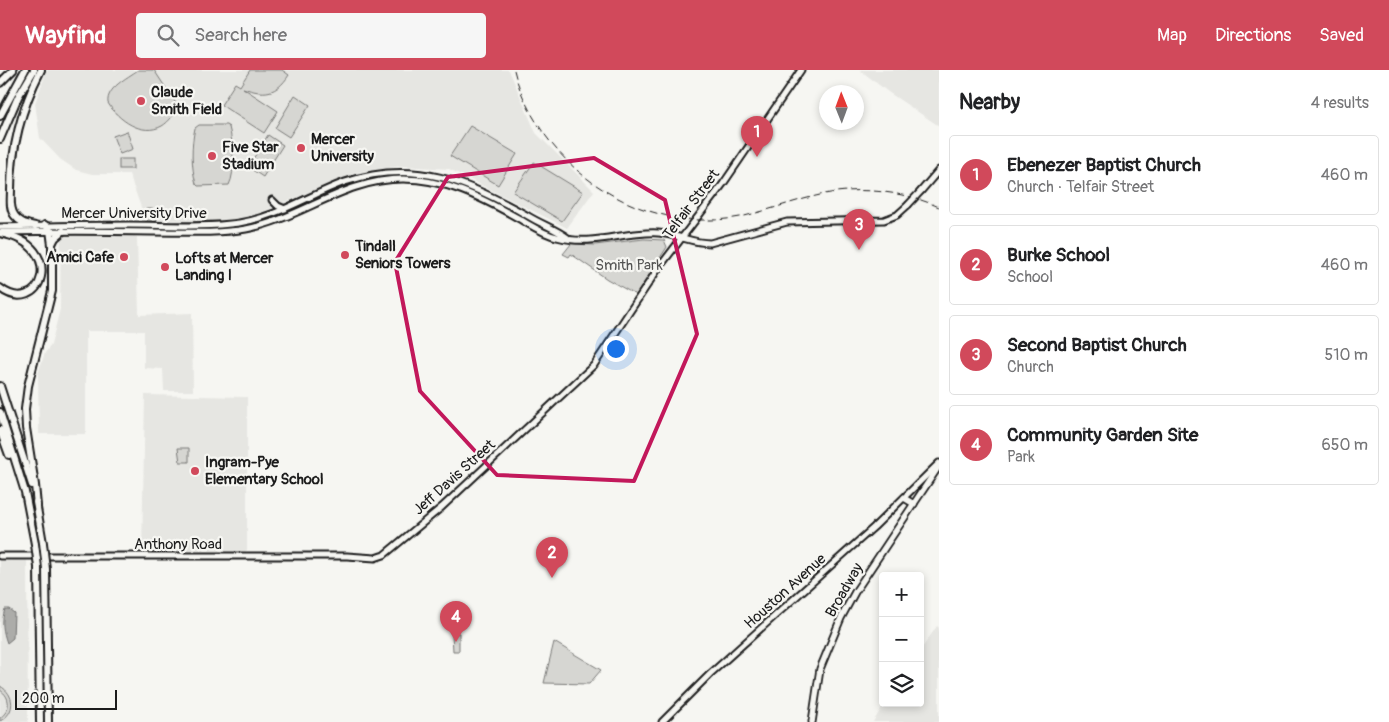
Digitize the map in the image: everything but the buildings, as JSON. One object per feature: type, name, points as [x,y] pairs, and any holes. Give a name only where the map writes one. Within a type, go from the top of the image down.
[{"type":"highway","points":[[0,83],[13,70]]},
{"type":"highway","points":[[0,116],[24,70]]},
{"type":"highway","points":[[0,138],[18,97],[34,70]]},
{"type":"highway","points":[[35,226],[23,223],[14,215],[11,205],[11,181],[13,156],[19,126],[41,70]]},
{"type":"highway","points":[[45,226],[50,232],[52,245],[52,291],[28,386],[25,409],[46,568],[48,722]]},
{"type":"highway","points":[[52,245],[55,238],[63,231]]},
{"type":"highway","points":[[0,232],[13,236],[31,247],[41,261],[43,273],[35,289],[24,295],[11,294],[0,288]]},
{"type":"highway","points":[[0,386],[27,468],[37,506]]},
{"type":"highway","points":[[0,412],[25,492],[38,567],[40,697],[38,722]]},
{"type":"highway","points":[[0,430],[25,492]]},
{"type":"main road","name":"Broadway","points":[[812,722],[820,669],[835,630],[855,592],[939,464]]},
{"type":"main road","points":[[904,498],[914,504]]},
{"type":"street","name":"Telfair Street","points":[[560,397],[594,365],[658,269],[723,184],[802,70]]},
{"type":"street","points":[[570,239],[594,240],[656,233],[710,243],[787,222],[810,220],[873,222],[892,217],[908,205],[939,170]]},
{"type":"street","name":"Mercer University Drive","points":[[0,227],[213,225],[240,223],[268,216],[330,188],[358,179],[390,173],[422,174],[450,179],[473,187],[570,239]]},
{"type":"street","name":"Mercer University Drive","points":[[0,232],[229,231],[267,223],[355,186],[391,180],[417,180],[448,185],[468,192],[556,237],[570,239]]},
{"type":"street","points":[[272,200],[281,208],[286,209]]},
{"type":"street","name":"Jeff Davis Street","points":[[355,556],[374,558],[384,555],[442,506],[560,397]]},
{"type":"street","name":"Houston Avenue","points":[[662,722],[710,674],[826,571],[939,464]]},
{"type":"street","points":[[914,487],[918,484],[927,484]]},
{"type":"street","name":"Anthony Road","points":[[0,556],[355,556]]},
{"type":"highlighted area","points":[[594,158],[665,200],[697,334],[634,481],[497,475],[420,391],[395,262],[448,177]]},
{"type":"shaded area","name":"Mercer University","points":[[47,70],[509,70],[536,133],[594,191],[567,228],[449,169],[402,166],[355,173],[255,215],[233,220],[146,221],[129,174],[92,174],[76,170],[60,159],[40,138],[35,103]]},
{"type":"shaded area","points":[[860,70],[939,70],[939,126],[888,92]]},
{"type":"shaded area","points":[[61,234],[129,234],[137,237],[139,315],[192,313],[193,391],[164,391],[163,369],[144,368],[144,331],[86,331],[86,434],[39,434],[38,373],[45,353],[51,345],[60,309]]},
{"type":"shaded area","name":"Ingram-Pye Elementary School","points":[[145,395],[247,397],[246,552],[146,552],[142,550]]},
{"type":"shaded area","points":[[27,560],[28,722],[0,722],[0,561]]},
{"type":"shaded area","points":[[5,609],[9,609],[14,613],[13,638],[7,643],[3,626]]},
{"type":"shaded area","points":[[937,626],[939,628],[939,722],[873,722],[882,707],[924,707],[924,645]]},
{"type":"green space","name":"Claude Smith Field","points":[[138,70],[154,70],[179,108],[167,122],[154,129],[139,128],[131,125],[124,121],[108,103],[110,93],[114,88]]},
{"type":"green space","points":[[250,70],[282,70],[289,75],[284,82],[269,92],[257,92],[243,88],[278,111],[264,133],[221,105],[235,83],[240,86]]},
{"type":"green space","points":[[295,95],[310,105],[289,137],[275,128]]},
{"type":"green space","name":"Five Star Stadium","points":[[199,125],[226,125],[229,127],[233,149],[233,173],[229,185],[198,186],[196,184],[192,163],[192,149],[195,128]]},
{"type":"green space","points":[[470,126],[517,154],[498,185],[450,156]]},
{"type":"green space","points":[[127,131],[133,149],[120,154],[113,136]]},
{"type":"green space","points":[[268,135],[283,145],[263,177],[248,167]]},
{"type":"green space","points":[[119,159],[133,159],[133,169],[119,169]]},
{"type":"green space","points":[[534,162],[583,192],[562,221],[513,192]]},
{"type":"green space","points":[[146,209],[156,209],[157,221],[146,221]]},
{"type":"green space","name":"Smith Park","points":[[644,239],[664,240],[667,247],[636,295],[607,279],[571,254],[569,257],[563,254],[571,244],[595,245]]},
{"type":"green space","points":[[178,448],[189,448],[189,462],[180,462]]},
{"type":"green space","points":[[459,633],[459,651],[453,651],[452,634]]},
{"type":"green space","points":[[554,642],[601,670],[589,684],[544,683]]},
{"type":"green space","points":[[0,686],[9,694],[12,704],[9,713],[0,721],[8,707],[8,700],[0,690]]},
{"type":"railway","points":[[514,70],[524,98],[538,125],[567,161],[595,184],[614,196],[654,212],[696,220],[718,220],[750,215],[820,195],[850,191],[896,194],[939,207]]},
{"type":"place","name":"Claude Smith Field","points":[[141,101]]},
{"type":"place","name":"Mercer University","points":[[301,148]]},
{"type":"place","name":"Five Star Stadium","points":[[212,156]]},
{"type":"place","name":"Ebenezer Baptist Church","points":[[757,157]]},
{"type":"place","name":"Second Baptist Church","points":[[859,250]]},
{"type":"place","name":"Tindall Seniors Towers","points":[[345,255]]},
{"type":"place","name":"Amici Cafe","points":[[124,257]]},
{"type":"place","name":"Lofts at Mercer Landing I","points":[[165,267]]},
{"type":"place","name":"Ingram-Pye Elementary School","points":[[195,471]]},
{"type":"place","name":"Burke School","points":[[552,578]]},
{"type":"place","name":"Community Garden Site","points":[[456,642]]}]
